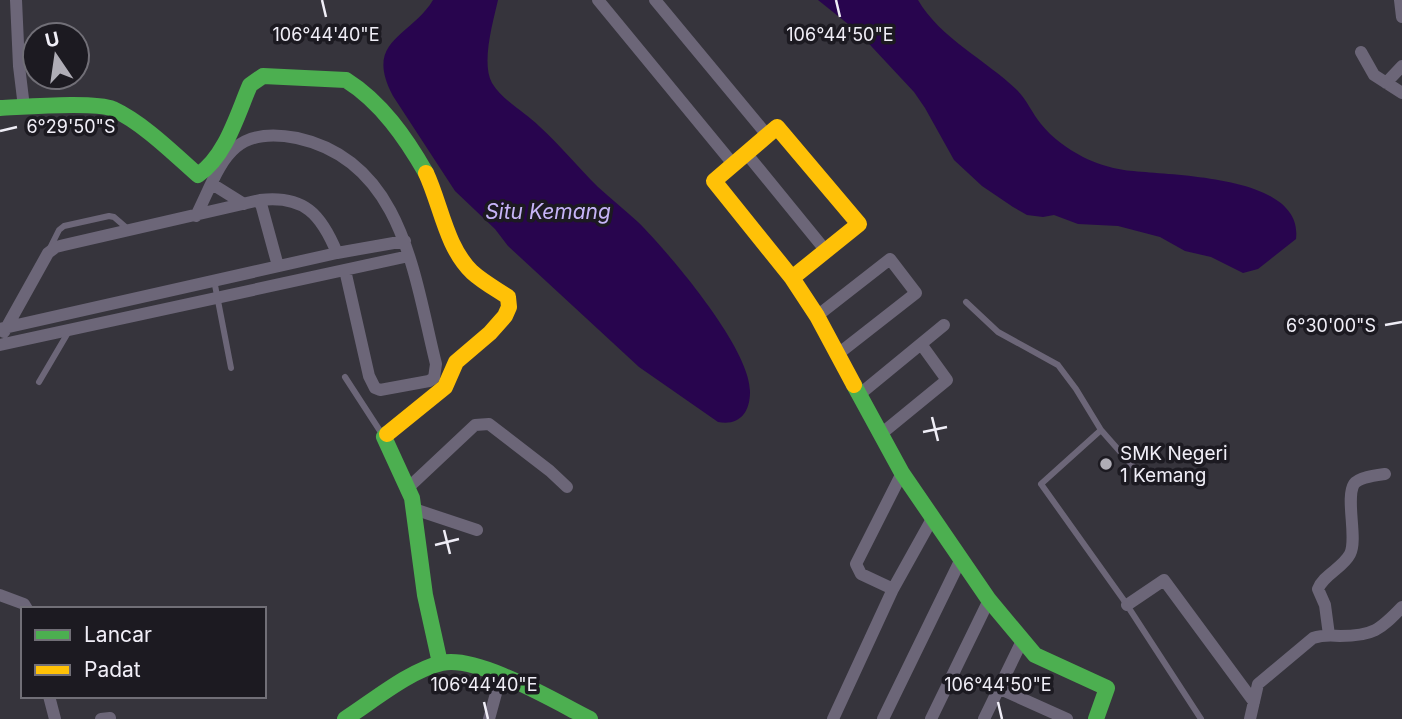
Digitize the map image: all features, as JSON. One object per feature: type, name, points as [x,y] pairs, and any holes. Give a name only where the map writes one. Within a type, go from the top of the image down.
[{"type":"street","points":[[16,0],[24,107]]},
{"type":"street","points":[[598,0],[733,164]]},
{"type":"street","points":[[655,0],[767,135]]},
{"type":"street","points":[[1400,0],[1402,17]]},
{"type":"street","points":[[1362,52],[1374,75],[1402,93]]},
{"type":"street","points":[[1386,83],[1402,66]]},
{"type":"street","points":[[0,108],[88,107],[112,110],[152,135],[190,170],[200,175],[215,157],[256,79],[263,76],[334,78],[355,85],[394,126],[433,187],[444,226],[464,263],[481,281],[508,297],[510,304],[509,310],[495,328],[456,362],[451,381],[384,438],[409,487],[425,595],[440,663]]},
{"type":"street","points":[[792,278],[859,224],[777,127],[714,181],[792,278],[817,316],[902,473],[989,600],[1035,655],[1107,688],[1096,719]]},
{"type":"street","points":[[196,216],[231,150],[250,138],[292,137],[309,141],[342,156],[369,177],[386,201],[405,242],[436,364],[436,373],[429,381],[380,390],[375,388],[369,376],[345,270]]},
{"type":"street","points":[[746,153],[827,251]]},
{"type":"street","points":[[212,184],[244,204]]},
{"type":"street","points":[[2,332],[48,253],[56,247],[260,200],[280,198],[303,205],[324,224],[337,253]]},
{"type":"street","points":[[260,200],[278,266]]},
{"type":"street","points":[[2,332],[214,280],[337,253],[405,242]]},
{"type":"street","points":[[0,345],[409,256]]},
{"type":"street","points":[[817,316],[890,259],[916,293],[838,354]]},
{"type":"street","points":[[860,394],[944,325]]},
{"type":"street","points":[[881,434],[947,380],[920,344]]},
{"type":"street","points":[[409,487],[475,425],[482,423],[489,424],[567,487]]},
{"type":"street","points":[[893,589],[860,574],[856,564],[902,473]]},
{"type":"street","points":[[1329,635],[1325,605],[1318,589],[1352,551],[1350,512],[1354,483],[1385,474]]},
{"type":"street","points":[[414,509],[477,530]]},
{"type":"street","points":[[833,719],[893,589],[932,519]]},
{"type":"street","points":[[883,719],[960,561]]},
{"type":"street","points":[[1127,605],[1164,580],[1254,702]]},
{"type":"street","points":[[0,595],[26,607]]},
{"type":"street","points":[[931,719],[989,600]]},
{"type":"street","points":[[1250,719],[1258,684],[1313,638],[1329,635],[1368,635],[1383,627],[1402,607]]},
{"type":"street","points":[[984,719],[1022,641]]},
{"type":"street","points":[[345,719],[418,672],[440,663],[455,661],[501,675],[590,719]]},
{"type":"street","points":[[489,719],[501,675]]},
{"type":"street","points":[[998,688],[1067,719]]},
{"type":"street","points":[[50,698],[55,719]]},
{"type":"lane","points":[[48,253],[60,230],[70,224],[109,216],[129,230]]},
{"type":"lane","points":[[214,280],[231,368]]},
{"type":"lane","points":[[966,302],[998,332],[1058,365],[1101,430],[1138,472]]},
{"type":"lane","points":[[39,382],[70,329]]},
{"type":"lane","points":[[345,377],[384,438]]},
{"type":"lane","points":[[1101,430],[1041,483],[1127,605],[1201,719]]},
{"type":"water","name":"Situ Kemang","points":[[433,0],[498,0],[488,54],[492,83],[502,95],[547,133],[598,187],[638,222],[706,302],[723,327],[747,374],[750,392],[748,406],[737,420],[718,422],[639,367],[508,246],[495,229],[455,191],[393,96],[385,77],[384,63],[393,41]]},
{"type":"water","points":[[818,0],[918,0],[938,26],[1017,90],[1045,129],[1083,157],[1108,167],[1199,177],[1256,190],[1278,201],[1293,217],[1296,239],[1258,269],[1243,273],[1211,257],[1185,251],[1160,237],[1118,226],[1078,224],[1054,215],[1027,215],[982,186],[954,160],[914,92],[858,32]]},
{"type":"traffic: fast","points":[[0,108],[75,105],[113,109],[146,130],[198,175],[208,167],[223,146],[250,85],[263,76],[346,80],[370,99],[392,122],[426,173]]},
{"type":"traffic: fast","points":[[854,385],[902,473],[989,600],[1035,655],[1107,688],[1096,719]]},
{"type":"traffic: fast","points":[[387,434],[384,437],[412,498],[425,595],[440,663]]},
{"type":"traffic: fast","points":[[345,719],[417,672],[442,663],[457,662],[496,673],[590,719]]},
{"type":"traffic: slow","points":[[792,278],[859,224],[777,127],[714,181],[792,278],[817,316],[854,385]]},
{"type":"traffic: slow","points":[[387,434],[445,387],[456,362],[490,333],[509,307],[508,297],[472,272],[463,262],[450,238],[426,173]]},
{"type":"place","name":"SMK Negeri 1 Kemang","points":[[1106,464]]}]
